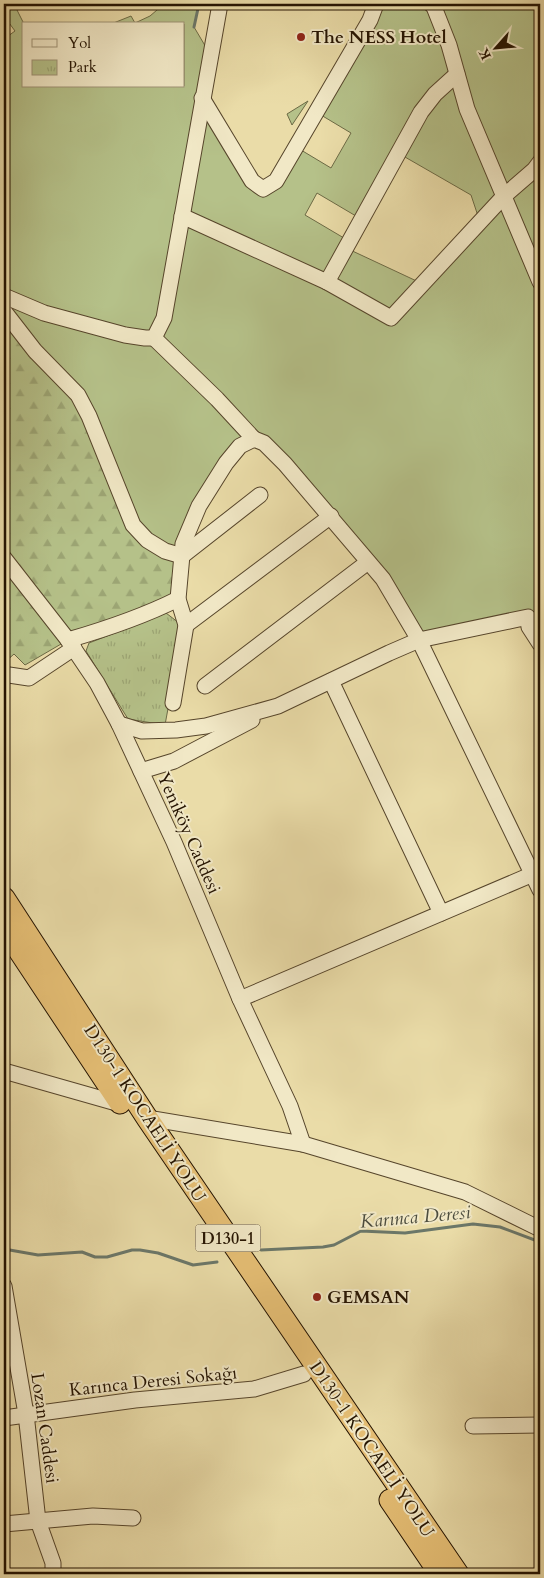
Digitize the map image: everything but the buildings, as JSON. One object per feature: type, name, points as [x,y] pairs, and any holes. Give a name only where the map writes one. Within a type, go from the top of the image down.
[{"type":"highway","name":"D130-1 KOCAELİ YOLU","points":[[4,898],[147,1118],[458,1574]]},
{"type":"highway","name":"D130-1","points":[[4,928],[120,1104],[440,1574]]},
{"type":"street","points":[[154,338],[164,318],[220,4]]},
{"type":"street","points":[[202,98],[252,181],[263,189],[276,181],[370,20],[376,4]]},
{"type":"street","points":[[431,4],[434,7],[449,45],[466,109],[540,282]]},
{"type":"street","points":[[327,282],[421,112],[435,94],[457,74]]},
{"type":"street","points":[[182,216],[327,282],[391,318],[504,196],[534,170],[540,162]]},
{"type":"street","points":[[4,296],[44,314],[125,335],[154,338],[254,439],[264,443],[285,464],[383,579],[420,640],[536,872],[540,890]]},
{"type":"street","points":[[4,311],[22,338],[78,395],[90,416],[133,525],[147,540],[165,551],[182,556]]},
{"type":"street","points":[[173,703],[186,625],[178,599],[183,544],[199,506],[226,463],[240,446],[254,439]]},
{"type":"street","points":[[182,556],[260,495]]},
{"type":"street","points":[[186,625],[331,516]]},
{"type":"street","name":"Yeniköy Caddesi","points":[[4,558],[71,644],[97,683],[119,724],[174,842],[240,999],[290,1106],[303,1144]]},
{"type":"street","points":[[205,686],[368,562]]},
{"type":"street","points":[[4,676],[30,678],[71,644],[151,613],[178,599]]},
{"type":"street","points":[[140,771],[174,761],[278,706],[388,653],[420,640],[534,615]]},
{"type":"street","points":[[534,615],[529,627],[540,644]]},
{"type":"street","points":[[331,681],[441,913]]},
{"type":"street","points":[[119,724],[142,731],[176,730],[206,726],[278,706]]},
{"type":"street","points":[[240,999],[536,872]]},
{"type":"street","points":[[4,1071],[120,1104]]},
{"type":"street","points":[[147,1118],[303,1144],[465,1192],[540,1229]]},
{"type":"street","name":"Lozan Caddesi","points":[[4,1286],[26,1414],[38,1521],[53,1563],[52,1574]]},
{"type":"street","name":"Karınca Deresi Sokağı","points":[[4,1418],[165,1397],[254,1389],[304,1374]]},
{"type":"street","points":[[473,1426],[540,1425]]},
{"type":"street","points":[[4,1524],[93,1516],[133,1518]]},
{"type":"green space","points":[[14,4],[23,22],[22,88],[185,88],[185,22],[137,22],[150,16],[164,4],[199,4],[194,27],[210,54],[202,98],[263,189],[296,147],[331,168],[351,133],[316,112],[376,4],[540,4],[540,613],[419,640],[383,579],[254,439],[226,463],[182,556],[147,540],[4,311],[4,39],[15,31],[4,16],[4,8]],"holes":[[[398,153],[471,195],[480,222],[423,284],[346,248],[349,241],[305,215],[317,193],[361,219]]]},
{"type":"green space","points":[[131,16],[134,22],[116,22]]},
{"type":"green space","points":[[308,101],[292,125],[287,114]]},
{"type":"green space","points":[[4,311],[66,384],[133,525],[182,556],[178,599],[68,640],[25,665],[14,654],[4,663]]},
{"type":"green space","points":[[166,613],[183,626],[165,725],[128,719],[86,651],[89,643]]},
{"type":"waterway","points":[[194,27],[199,4]]},
{"type":"waterway","name":"Karınca Deresi","points":[[261,1250],[334,1245],[361,1231],[405,1233],[473,1224],[500,1227],[540,1242]]},
{"type":"waterway","name":"Karınca Deresi","points":[[4,1249],[38,1255],[82,1252],[95,1257],[107,1257],[132,1250],[140,1250],[158,1253],[193,1265],[217,1262]]},
{"type":"place","name":"The NESS Hotel","points":[[301,37]]},
{"type":"place","name":"GEMSAN","points":[[317,1297]]}]
